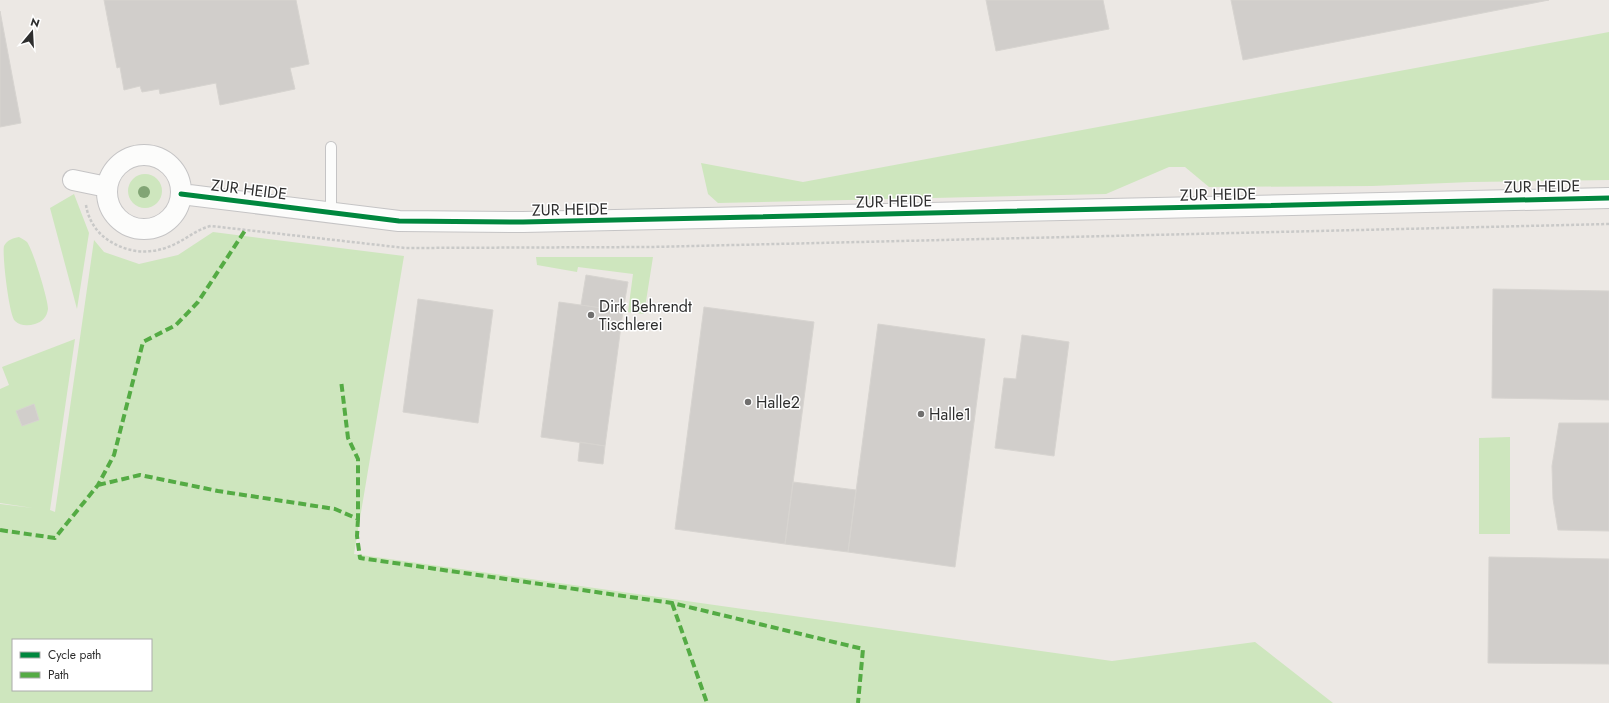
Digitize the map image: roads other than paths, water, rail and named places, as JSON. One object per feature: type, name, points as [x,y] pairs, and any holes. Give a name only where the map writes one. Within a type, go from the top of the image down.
[{"type":"street","points":[[138,155],[149,155],[160,158],[169,164],[176,173],[180,183],[181,194],[178,206],[172,217],[162,224],[150,228],[138,228],[126,224],[116,216],[110,206],[107,187],[112,174],[118,165],[127,159],[138,155]]},
{"type":"street","points":[[73,180],[107,187]]},
{"type":"street","name":"ZUR HEIDE","points":[[181,194],[399,221],[523,222],[1609,198]]},
{"type":"lane","points":[[331,147],[331,212]]},
{"type":"place","name":"Dirk Behrendt Tischlerei","points":[[591,315]]},
{"type":"place","name":"Halle2","points":[[748,402]]},
{"type":"place","name":"Halle1","points":[[921,414]]}]
